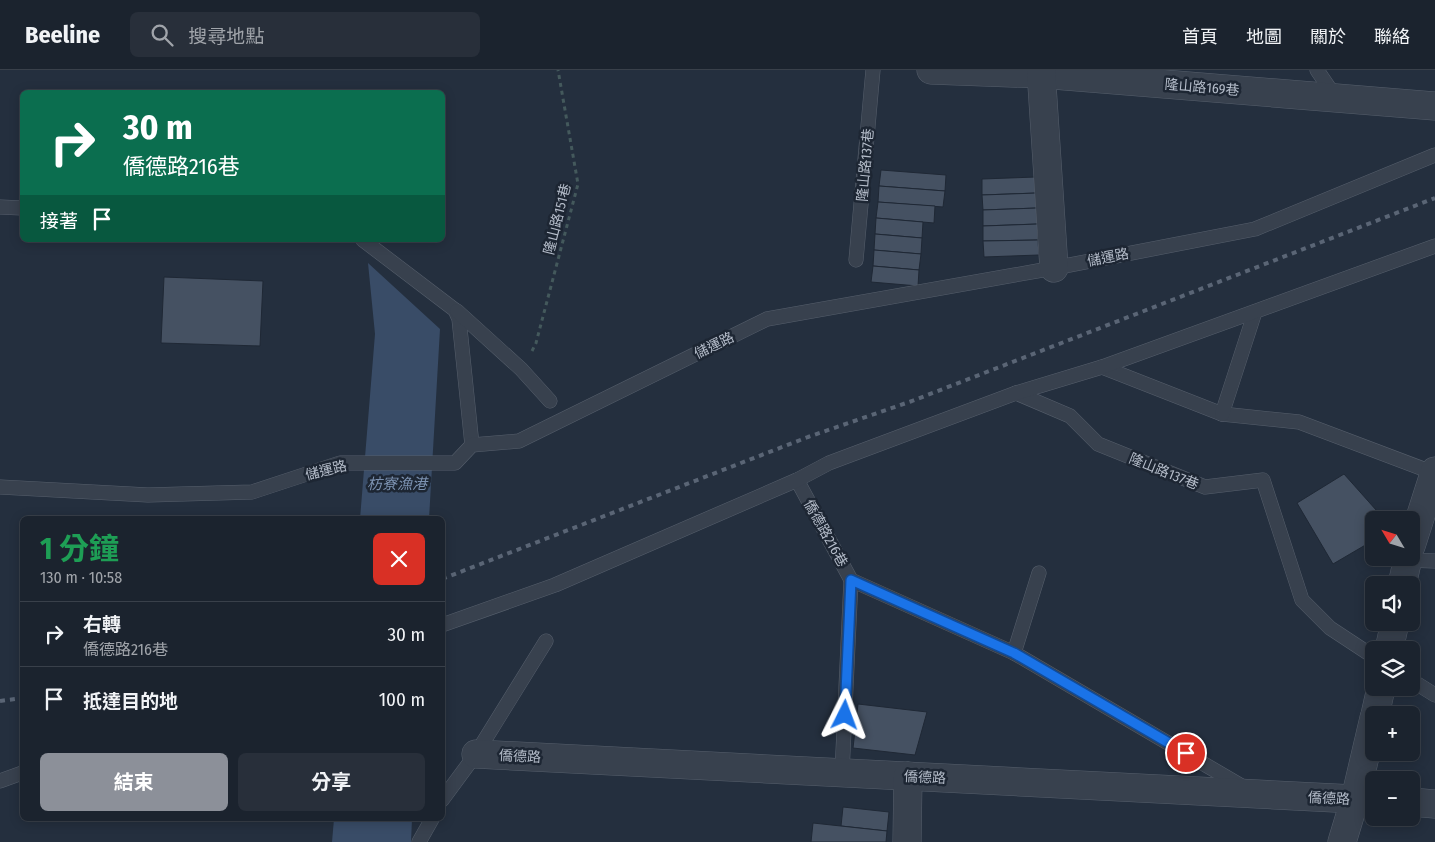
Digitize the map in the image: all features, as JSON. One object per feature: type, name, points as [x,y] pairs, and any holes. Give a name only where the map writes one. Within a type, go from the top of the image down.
[{"type":"street","points":[[931,70],[1041,72],[1054,268]]},
{"type":"street","name":"隆山路169巷","points":[[1041,72],[1435,106]]},
{"type":"street","points":[[1420,520],[1435,472]]},
{"type":"street","name":"僑德路","points":[[476,754],[1364,799]]},
{"type":"street","points":[[1342,842],[1364,799],[1369,761]]},
{"type":"street","points":[[907,842],[908,776]]},
{"type":"street","points":[[1420,803],[1435,804]]},
{"type":"lane","name":"隆山路137巷","points":[[856,260],[874,70]]},
{"type":"lane","points":[[1317,70],[1337,98]]},
{"type":"lane","name":"儲運路","points":[[0,486],[148,495],[252,492],[340,463],[455,463],[472,445],[519,442],[767,319],[1054,268],[1255,229],[1435,155]]},
{"type":"lane","points":[[0,207],[20,208]]},
{"type":"lane","points":[[366,242],[455,310],[521,369],[550,401]]},
{"type":"lane","points":[[445,624],[556,585],[797,480],[829,463],[1016,393],[1102,367],[1435,246]]},
{"type":"lane","points":[[455,310],[459,319],[472,445]]},
{"type":"lane","points":[[1222,414],[1255,312]]},
{"type":"lane","points":[[1102,367],[1222,414],[1299,422],[1435,472]]},
{"type":"lane","name":"隆山路137巷","points":[[1016,393],[1070,416],[1098,444],[1205,487],[1263,480],[1302,600],[1330,628],[1365,651]]},
{"type":"lane","name":"僑德路216巷","points":[[797,480],[851,580],[1014,653],[1255,794]]},
{"type":"lane","points":[[1420,562],[1435,561]]},
{"type":"lane","points":[[1014,653],[1039,573]]},
{"type":"lane","points":[[842,773],[851,580]]},
{"type":"lane","points":[[445,796],[476,754],[546,641]]},
{"type":"lane","points":[[1420,686],[1435,695]]},
{"type":"lane","points":[[0,781],[20,774]]},
{"type":"lane","points":[[419,842],[431,821]]},
{"type":"path","name":"隆山路151巷","points":[[521,369],[536,343],[578,184],[558,70]]},
{"type":"water","name":"枋寮漁港","points":[[368,263],[440,329],[429,516],[360,516],[375,334]]},
{"type":"water","points":[[334,821],[412,821],[411,842],[332,842]]},
{"type":"building","points":[[881,170],[946,175],[945,191],[879,186]]},
{"type":"building","points":[[1036,177],[1037,193],[982,195],[982,179]]},
{"type":"building","points":[[879,186],[945,191],[943,207],[878,202]]},
{"type":"building","points":[[1037,193],[1037,208],[983,210],[982,195]]},
{"type":"building","points":[[878,202],[935,206],[934,223],[876,218]]},
{"type":"building","points":[[1037,208],[1038,224],[983,226],[983,210]]},
{"type":"building","points":[[876,218],[923,222],[922,238],[875,234]]},
{"type":"building","points":[[1038,224],[1038,240],[983,241],[983,226]]},
{"type":"building","points":[[875,234],[922,238],[921,254],[874,250]]},
{"type":"building","points":[[1038,240],[1039,255],[984,257],[983,241]]},
{"type":"building","points":[[874,250],[921,254],[919,270],[873,266]]},
{"type":"building","points":[[873,266],[919,270],[918,286],[871,282]]},
{"type":"building","points":[[164,277],[263,281],[260,346],[161,343]]},
{"type":"building","points":[[1344,474],[1377,511],[1365,511],[1365,545],[1333,564],[1297,503]]},
{"type":"building","points":[[858,704],[927,712],[915,755],[853,748]]},
{"type":"building","points":[[843,807],[889,812],[887,831],[841,826]]},
{"type":"building","points":[[813,823],[887,831],[886,842],[811,842]]},
{"type":"railway","points":[[445,578],[808,437],[912,401],[1435,198]]},
{"type":"railway","points":[[0,701],[20,698]]},
{"type":"route","points":[[845,715],[851,580],[1014,653],[1186,753]]}]
